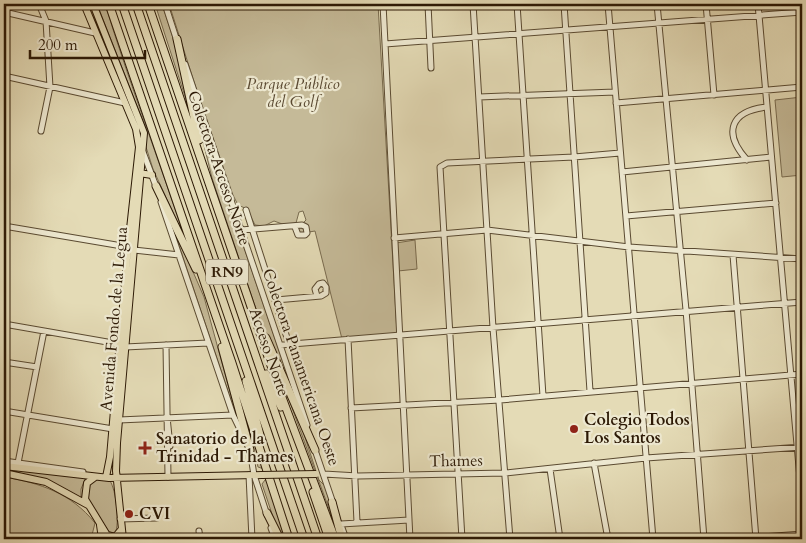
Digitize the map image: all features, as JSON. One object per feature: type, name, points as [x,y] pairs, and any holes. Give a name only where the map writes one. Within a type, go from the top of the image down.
[{"type":"highway","points":[[109,4],[212,305],[289,539]]},
{"type":"highway","name":"Acceso Norte","points":[[122,4],[304,539]]},
{"type":"highway","name":"Acceso Norte","points":[[136,4],[318,539]]},
{"type":"highway","name":"Colectora Acceso Norte","points":[[148,4],[280,392],[335,539]]},
{"type":"highway","points":[[177,39],[210,184]]},
{"type":"highway","points":[[156,186],[212,305],[250,450]]},
{"type":"highway","points":[[248,296],[315,450]]},
{"type":"highway","points":[[235,337],[262,444],[294,539]]},
{"type":"highway","points":[[250,339],[280,404],[329,539]]},
{"type":"highway","points":[[332,502],[342,539]]},
{"type":"highway","points":[[267,512],[276,539]]},
{"type":"main road","points":[[84,4],[136,129],[141,150]]},
{"type":"main road","points":[[93,4],[144,129],[141,150]]},
{"type":"main road","name":"Avenida Fondo de la Legua","points":[[88,505],[85,499],[85,488],[91,479],[104,477],[109,468],[141,150]]},
{"type":"main road","points":[[139,173],[152,175]]},
{"type":"main road","name":"Avenida Fondo de la Legua","points":[[121,530],[117,478],[122,346]]},
{"type":"main road","name":"Thames","points":[[4,466],[117,478],[324,474]]},
{"type":"main road","points":[[4,473],[46,482],[88,505],[109,536],[115,536],[121,530]]},
{"type":"main road","points":[[104,477],[118,489]]},
{"type":"main road","points":[[100,522],[102,539]]},
{"type":"main road","points":[[121,530],[123,539]]},
{"type":"main road","points":[[97,539],[100,531]]},
{"type":"street","points":[[39,4],[46,21],[50,87],[41,131]]},
{"type":"street","name":"Colectora Panamericana Oeste","points":[[165,4],[346,539]]},
{"type":"street","points":[[383,4],[410,539]]},
{"type":"street","points":[[428,4],[431,68]]},
{"type":"street","points":[[473,4],[493,328],[510,539]]},
{"type":"street","points":[[517,4],[543,396]]},
{"type":"street","points":[[564,4],[578,242],[590,391]]},
{"type":"street","points":[[608,4],[653,539]]},
{"type":"street","points":[[658,4],[686,310],[704,539]]},
{"type":"street","points":[[706,4],[714,94]]},
{"type":"street","points":[[758,4],[784,303],[800,447],[802,501]]},
{"type":"street","points":[[4,12],[95,33]]},
{"type":"street","points":[[385,44],[802,12]]},
{"type":"street","points":[[4,76],[125,103]]},
{"type":"street","points":[[616,102],[802,87]]},
{"type":"street","points":[[479,97],[615,92]]},
{"type":"street","points":[[746,160],[736,144],[734,136],[736,121],[740,114],[767,107]]},
{"type":"street","points":[[141,150],[156,186],[233,415],[250,450],[255,475],[267,512]]},
{"type":"street","points":[[462,539],[442,233],[440,167],[447,163],[620,153]]},
{"type":"street","points":[[622,172],[771,157]]},
{"type":"street","points":[[626,216],[776,203]]},
{"type":"street","points":[[246,210],[289,344]]},
{"type":"street","points":[[4,226],[131,249],[179,255]]},
{"type":"street","points":[[241,230],[295,227]]},
{"type":"street","points":[[394,238],[487,230],[578,242],[680,252],[802,259]]},
{"type":"street","points":[[733,255],[756,538]]},
{"type":"street","points":[[276,300],[317,296]]},
{"type":"street","points":[[280,345],[538,325],[686,310],[737,308],[802,302]]},
{"type":"street","points":[[4,324],[122,346],[208,343]]},
{"type":"street","points":[[18,463],[44,331]]},
{"type":"street","points":[[348,339],[357,522]]},
{"type":"street","points":[[166,345],[170,477]]},
{"type":"street","points":[[4,362],[37,367]]},
{"type":"street","points":[[351,408],[500,400],[802,374]]},
{"type":"street","points":[[4,411],[112,429],[119,420],[233,415]]},
{"type":"street","name":"Thames","points":[[324,474],[355,476],[506,473],[646,458],[800,447]]},
{"type":"street","points":[[4,460],[104,477]]},
{"type":"street","points":[[594,463],[608,539]]},
{"type":"street","points":[[550,468],[560,539]]},
{"type":"street","points":[[252,539],[255,475]]},
{"type":"street","points":[[120,518],[157,518]]},
{"type":"street","points":[[341,524],[409,520]]},
{"type":"street","points":[[199,531],[200,539]]},
{"type":"street","points":[[734,539],[802,534]]},
{"type":"street","points":[[265,539],[276,539]]},
{"type":"green space","points":[[97,4],[105,4],[185,239],[153,169],[146,147],[146,129]]},
{"type":"green space","points":[[155,4],[162,4],[177,50],[192,118]]},
{"type":"green space","name":"Parque Público del Golf","points":[[169,4],[378,4],[397,333],[342,339],[315,231],[309,232],[304,237],[296,230],[306,220],[303,211],[299,212],[296,223],[285,225],[274,221],[264,226],[255,225],[247,209],[238,205],[208,124],[202,124],[300,412],[258,315],[212,178],[190,88],[199,113],[197,91]]},
{"type":"green space","points":[[802,97],[802,175],[782,177],[775,100]]},
{"type":"green space","points":[[170,219],[204,297],[237,418]]},
{"type":"green space","points":[[415,240],[417,269],[398,271],[396,243]]},
{"type":"green space","points":[[274,359],[300,422],[319,480],[325,486],[339,536]]},
{"type":"green space","points":[[232,368],[264,469],[258,467]]},
{"type":"green space","points":[[4,468],[86,477],[81,489],[81,498],[53,483],[25,474],[4,470]]},
{"type":"green space","points":[[4,477],[42,486],[76,504],[95,523],[91,539],[4,539]]},
{"type":"green space","points":[[96,478],[110,481],[112,485],[116,499],[117,515],[115,533],[109,532],[87,498],[86,489]]},
{"type":"green space","points":[[267,480],[287,539],[283,539],[276,526],[262,484]]},
{"type":"place","name":"Colegio Todos Los Santos","points":[[574,429]]},
{"type":"place","name":"Sanatorio de la Trinidad - Thames","points":[[145,448]]},
{"type":"place","name":"CVI","points":[[129,514]]}]
